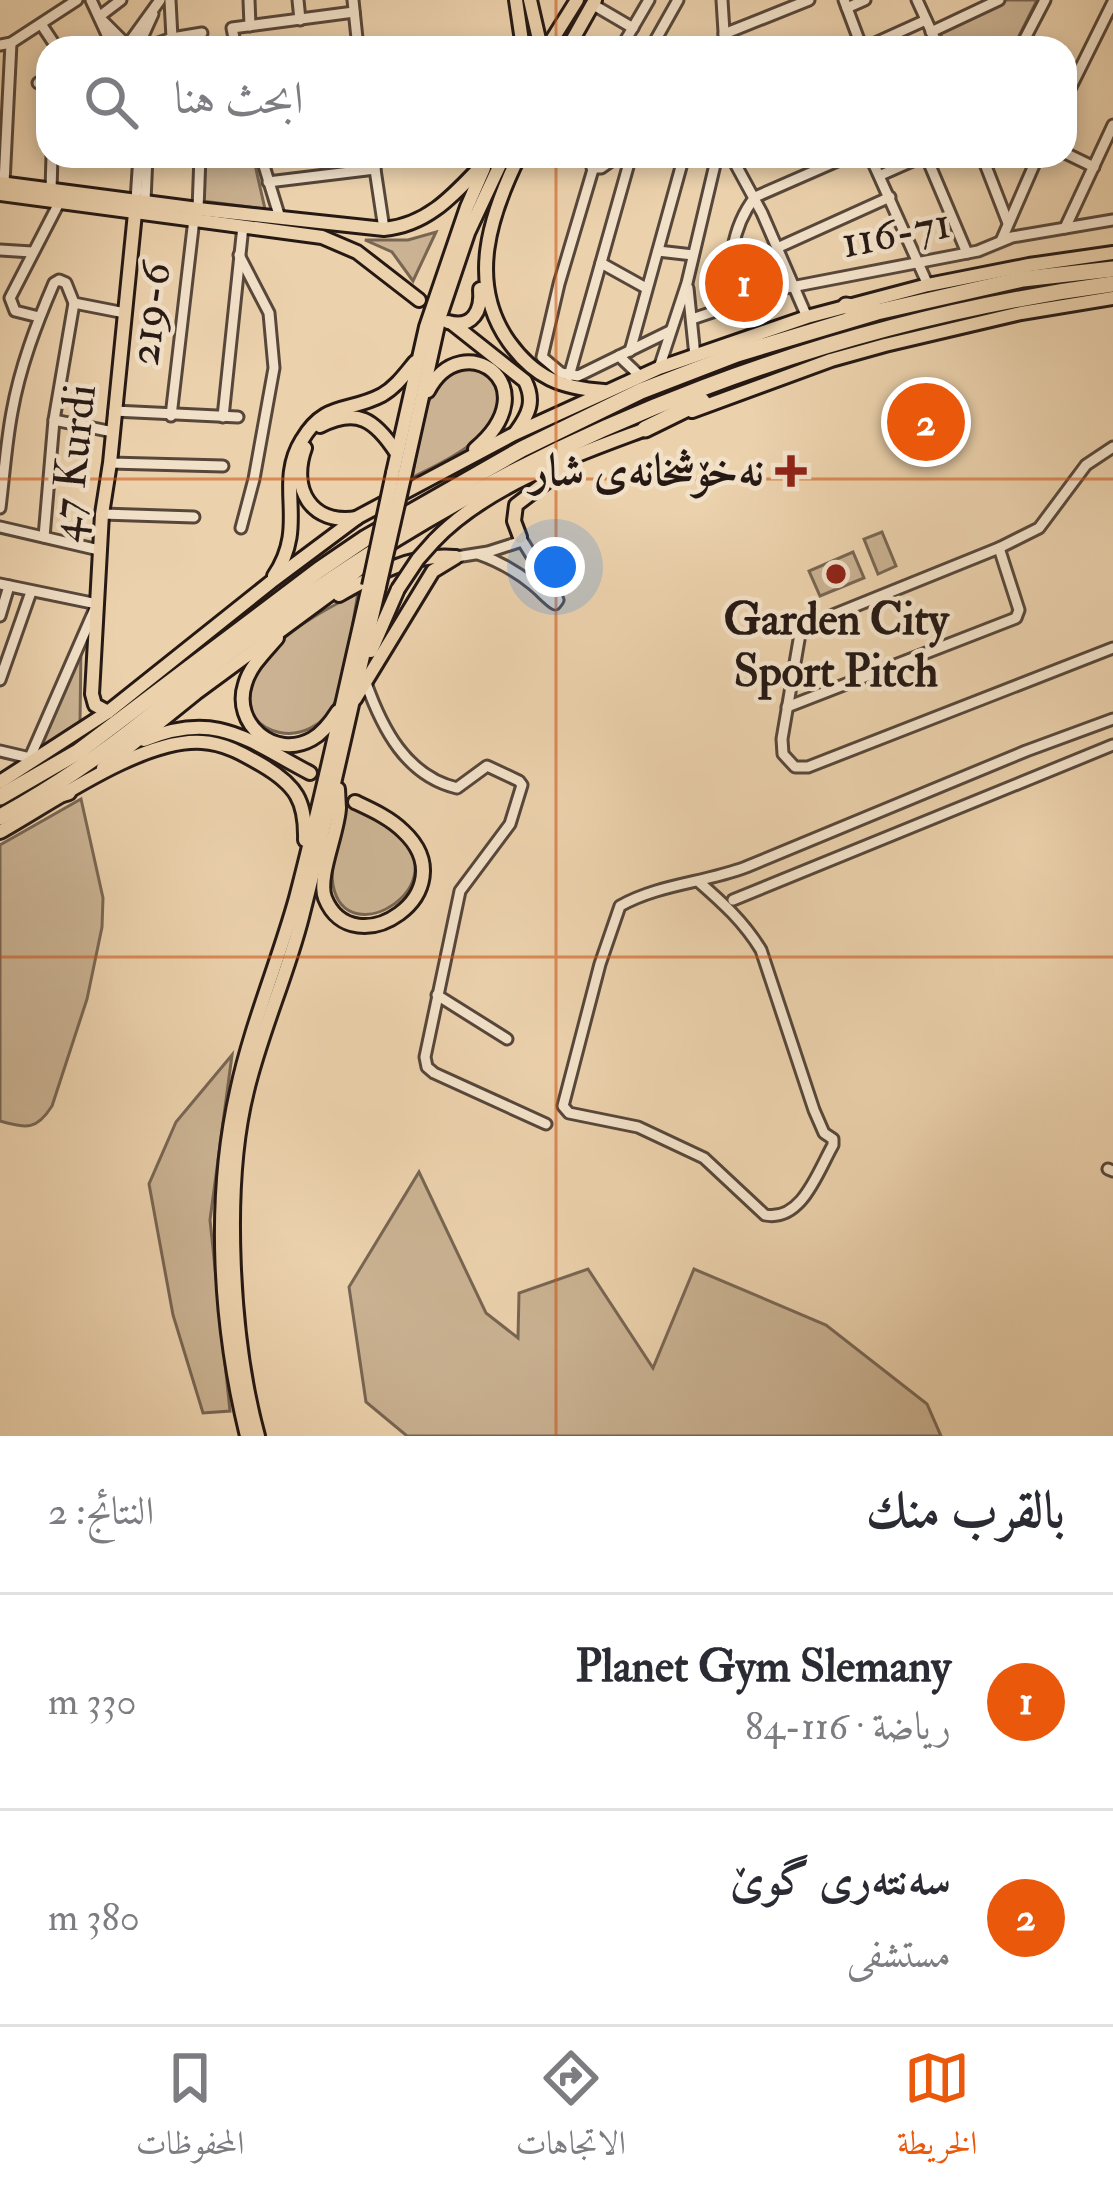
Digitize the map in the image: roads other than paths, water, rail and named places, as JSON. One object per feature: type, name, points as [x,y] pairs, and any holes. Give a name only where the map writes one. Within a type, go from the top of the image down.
[{"type":"highway","points":[[0,817],[7,792],[78,752],[319,570],[366,538],[538,442],[641,392],[737,354],[877,312],[1023,279],[1113,268]]},
{"type":"highway","points":[[7,792],[102,752],[204,671],[382,548],[492,483],[578,441],[753,370],[819,349],[974,307],[1113,284]]},
{"type":"highway","points":[[846,306],[877,312]]},
{"type":"highway","points":[[646,429],[819,349]]},
{"type":"highway","points":[[714,351],[737,354]]},
{"type":"highway","points":[[129,714],[146,683]]},
{"type":"highway","points":[[7,792],[68,793]]},
{"type":"main road","points":[[550,36],[577,0]]},
{"type":"main road","points":[[574,36],[594,2]]},
{"type":"main road","points":[[525,6],[544,24],[562,22]]},
{"type":"main road","points":[[524,36],[525,6]]},
{"type":"main road","points":[[525,6],[536,36]]},
{"type":"main road","points":[[196,214],[384,229],[403,226],[431,214],[484,168]]},
{"type":"main road","points":[[399,473],[396,452],[433,304],[467,207],[488,168]]},
{"type":"main road","points":[[248,1436],[231,1360],[224,1263],[226,1159],[238,1086],[255,1024],[294,924],[399,473],[420,408],[440,316],[489,168]]},
{"type":"main road","points":[[490,168],[480,249],[481,308],[470,320],[450,323],[517,372],[527,386],[530,409],[514,434]]},
{"type":"main road","points":[[514,168],[488,242],[486,289],[494,315],[514,349],[537,372],[569,388],[606,392]]},
{"type":"main road","points":[[1,187],[50,190],[75,199],[139,205],[322,237],[363,256],[419,300]]},
{"type":"main road","points":[[1,187],[59,203],[75,199]]},
{"type":"main road","name":"47 Kurdi","points":[[108,712],[92,698],[99,550],[139,205]]},
{"type":"main road","points":[[344,244],[359,238],[353,226]]},
{"type":"main road","points":[[7,792],[28,762],[108,712],[358,518],[514,434],[659,368],[807,317],[928,285],[1113,253]]},
{"type":"main road","points":[[361,681],[398,589],[418,559],[457,520],[496,494],[586,450],[831,359],[1021,313],[1113,298]]},
{"type":"main road","points":[[271,582],[289,550],[294,454],[313,423],[332,410],[375,398],[395,386],[420,357]]},
{"type":"main road","points":[[420,408],[431,383],[452,365],[472,362],[495,373],[506,396],[502,419],[493,433],[455,465]]},
{"type":"main road","points":[[358,518],[339,520],[312,507],[300,473],[307,442],[320,426],[336,418],[360,417],[377,428],[396,452]]},
{"type":"main road","points":[[519,541],[514,516],[518,502],[586,450]]},
{"type":"main road","points":[[68,793],[348,580],[382,548]]},
{"type":"main road","points":[[310,609],[394,567],[438,556],[456,557]]},
{"type":"main road","points":[[292,621],[256,663],[246,680],[242,705],[259,735],[274,743],[300,744],[319,734],[346,705],[433,571],[456,557]]},
{"type":"main road","points":[[361,681],[374,586]]},
{"type":"main road","points":[[258,1436],[249,1402],[239,1315],[234,1210],[238,1142],[247,1090],[337,778],[346,705]]},
{"type":"main road","points":[[132,745],[182,728],[211,727],[230,731],[310,773]]},
{"type":"main road","points":[[0,832],[161,747],[201,742],[232,748],[295,792],[304,814],[303,872]]},
{"type":"main road","points":[[337,778],[339,807],[323,882],[325,898],[346,921],[372,926],[402,913],[417,898],[422,867],[405,832],[356,802]]},
{"type":"street","points":[[1,187],[6,44],[77,0]]},
{"type":"street","points":[[91,0],[108,36]]},
{"type":"street","points":[[101,19],[122,0]]},
{"type":"street","points":[[170,0],[179,36]]},
{"type":"street","points":[[249,0],[250,26]]},
{"type":"street","points":[[298,0],[300,20]]},
{"type":"street","points":[[628,36],[649,0]]},
{"type":"street","points":[[658,36],[678,0]]},
{"type":"street","points":[[722,0],[724,34],[808,0]]},
{"type":"street","points":[[858,36],[845,4],[865,0]]},
{"type":"street","points":[[916,0],[933,36]]},
{"type":"street","points":[[931,32],[999,0]]},
{"type":"street","points":[[1026,36],[1045,0]]},
{"type":"street","points":[[594,2],[633,28]]},
{"type":"street","points":[[1077,66],[1113,2]]},
{"type":"street","points":[[234,36],[232,28],[300,20],[353,3],[357,36]]},
{"type":"street","points":[[138,36],[157,4]]},
{"type":"street","points":[[890,36],[926,20]]},
{"type":"street","points":[[41,24],[49,36]]},
{"type":"street","points":[[1100,28],[1113,34]]},
{"type":"street","points":[[194,36],[202,33]]},
{"type":"street","points":[[1065,228],[1113,125]]},
{"type":"street","points":[[1077,159],[1094,167]]},
{"type":"street","points":[[50,190],[51,168]]},
{"type":"street","points":[[139,205],[142,168]]},
{"type":"street","name":"219-6","points":[[171,416],[199,168]]},
{"type":"street","points":[[264,168],[280,218]]},
{"type":"street","points":[[592,168],[543,359],[569,376],[582,374],[670,331]]},
{"type":"street","points":[[569,376],[628,168]]},
{"type":"street","points":[[625,353],[681,168]]},
{"type":"street","points":[[659,368],[687,283],[714,168]]},
{"type":"street","points":[[738,168],[807,317]]},
{"type":"street","points":[[734,305],[731,255],[742,216],[754,197],[821,168]]},
{"type":"street","points":[[876,168],[928,285]]},
{"type":"street","points":[[880,175],[897,168]]},
{"type":"street","points":[[930,168],[967,253]]},
{"type":"street","points":[[987,168],[1008,223]]},
{"type":"street","points":[[1001,241],[1033,168]]},
{"type":"street","points":[[268,182],[375,170],[384,229]]},
{"type":"street","points":[[777,248],[890,197]]},
{"type":"street","points":[[39,317],[15,311],[10,298],[59,203]]},
{"type":"street","name":"116-71","points":[[692,319],[794,286],[1113,220]]},
{"type":"street","points":[[224,417],[243,226]]},
{"type":"street","points":[[0,250],[32,252]]},
{"type":"street","points":[[658,251],[693,255]]},
{"type":"street","points":[[239,255],[269,313],[274,368],[242,528]]},
{"type":"street","points":[[601,263],[646,288]]},
{"type":"street","points":[[0,508],[6,411],[39,317],[59,280],[66,283],[74,302],[54,420],[44,538]]},
{"type":"street","points":[[687,283],[695,356]]},
{"type":"street","points":[[74,302],[125,313]]},
{"type":"street","points":[[625,353],[640,376]]},
{"type":"street","points":[[114,411],[238,417]]},
{"type":"street","points":[[54,420],[112,432]]},
{"type":"street","points":[[1113,447],[1086,465],[1039,528],[801,628],[782,751],[792,765],[803,768],[1113,648]]},
{"type":"street","points":[[110,463],[223,466]]},
{"type":"street","points":[[102,514],[194,517]]},
{"type":"street","points":[[0,527],[99,550]]},
{"type":"street","points":[[478,554],[515,572],[550,603],[556,603],[554,592],[519,541]]},
{"type":"street","points":[[456,557],[519,541]]},
{"type":"street","points":[[515,572],[519,541]]},
{"type":"street","points":[[787,706],[1016,617],[1019,610],[999,548]]},
{"type":"street","points":[[0,616],[4,585],[97,604],[28,762],[0,751]]},
{"type":"street","points":[[0,680],[31,592]]},
{"type":"street","points":[[361,681],[398,750],[433,780],[457,788],[487,766],[522,785],[510,824],[460,891],[425,1058],[434,1073],[546,1124]]},
{"type":"street","points":[[733,901],[1029,764],[1113,718]]},
{"type":"street","points":[[698,882],[728,907],[761,950],[814,1110],[824,1133],[833,1139],[797,1207],[776,1217],[765,1215],[704,1158],[638,1127],[569,1112],[562,1106],[620,907],[644,893],[746,867],[1029,764],[1113,745]]},
{"type":"street","points":[[746,867],[755,892]]},
{"type":"street","points":[[437,995],[507,1040]]},
{"type":"place","name":"Planet Gym Slemany","points":[[744,283]]},
{"type":"place","name":"سەنتەری گوێ","points":[[926,422]]},
{"type":"place","name":"نەخۆشخانەی شار","points":[[791,471]]},
{"type":"place","name":"Garden City Sport Pitch","points":[[836,574]]}]
